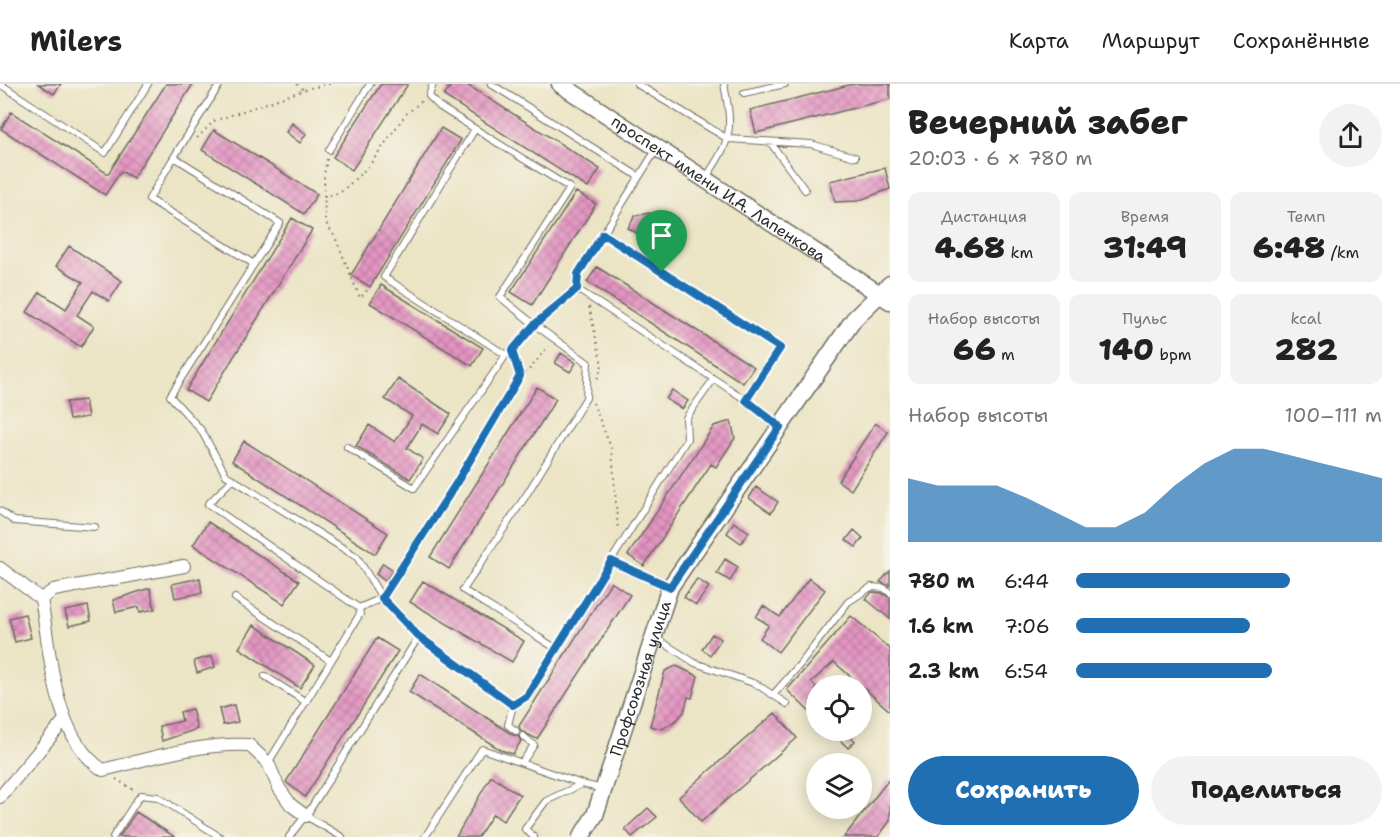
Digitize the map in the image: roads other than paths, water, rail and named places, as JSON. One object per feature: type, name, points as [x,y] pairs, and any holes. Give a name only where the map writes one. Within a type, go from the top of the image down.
[{"type":"main road","name":"проспект имени И.А. Лапенкова","points":[[560,84],[886,293]]},
{"type":"main road","name":"Профсоюзная улица","points":[[581,837],[595,815],[670,587],[854,319],[886,293]]},
{"type":"street","points":[[41,599],[54,590],[184,566]]},
{"type":"street","points":[[0,568],[41,599],[64,721],[88,760],[103,770],[186,749],[224,744],[249,745],[268,763],[279,788],[291,805],[306,816]]},
{"type":"street","points":[[0,797],[64,721]]},
{"type":"lane","points":[[0,84],[105,153],[148,84]]},
{"type":"lane","points":[[220,84],[148,199],[254,264]]},
{"type":"lane","points":[[329,150],[370,84]]},
{"type":"lane","points":[[433,84],[429,96],[440,107],[570,188],[500,297],[552,340],[588,363],[586,398],[525,497],[462,590],[557,649]]},
{"type":"lane","points":[[491,84],[638,176]]},
{"type":"lane","points":[[637,84],[728,139],[811,144],[855,157]]},
{"type":"lane","points":[[705,179],[726,148],[728,139],[729,112],[724,84]]},
{"type":"lane","points":[[744,93],[785,84]]},
{"type":"lane","points":[[475,129],[384,277],[509,353]]},
{"type":"lane","points":[[770,142],[806,190]]},
{"type":"lane","points":[[347,447],[414,488],[509,353],[534,325],[577,289],[578,274],[638,176],[658,148]]},
{"type":"lane","points":[[174,157],[280,223],[170,396],[201,430],[226,475],[357,557],[382,598],[418,636],[513,705]]},
{"type":"lane","points":[[603,234],[780,348],[746,400]]},
{"type":"lane","points":[[577,289],[746,400],[780,427]]},
{"type":"lane","points":[[516,730],[508,725],[513,705],[527,696],[687,439],[686,418],[713,380]]},
{"type":"lane","points":[[233,479],[208,504],[359,608],[360,614],[268,763]]},
{"type":"lane","points":[[0,511],[14,521],[95,527]]},
{"type":"lane","points":[[611,561],[670,587]]},
{"type":"lane","points":[[773,695],[802,662],[848,602],[871,587],[884,588],[890,593]]},
{"type":"lane","points":[[235,598],[332,661]]},
{"type":"lane","points":[[359,608],[382,598]]},
{"type":"lane","points":[[289,837],[306,816],[418,636]]},
{"type":"lane","points":[[653,636],[695,663],[735,675],[787,704]]},
{"type":"lane","points":[[265,676],[306,702]]},
{"type":"lane","points":[[523,736],[534,744],[523,762]]},
{"type":"lane","points":[[424,837],[482,749],[582,784],[603,789]]},
{"type":"lane","points":[[534,837],[525,829],[546,801],[582,784]]},
{"type":"lane","points":[[113,837],[141,795],[158,797],[220,837]]},
{"type":"lane","points":[[306,816],[342,837]]}]
